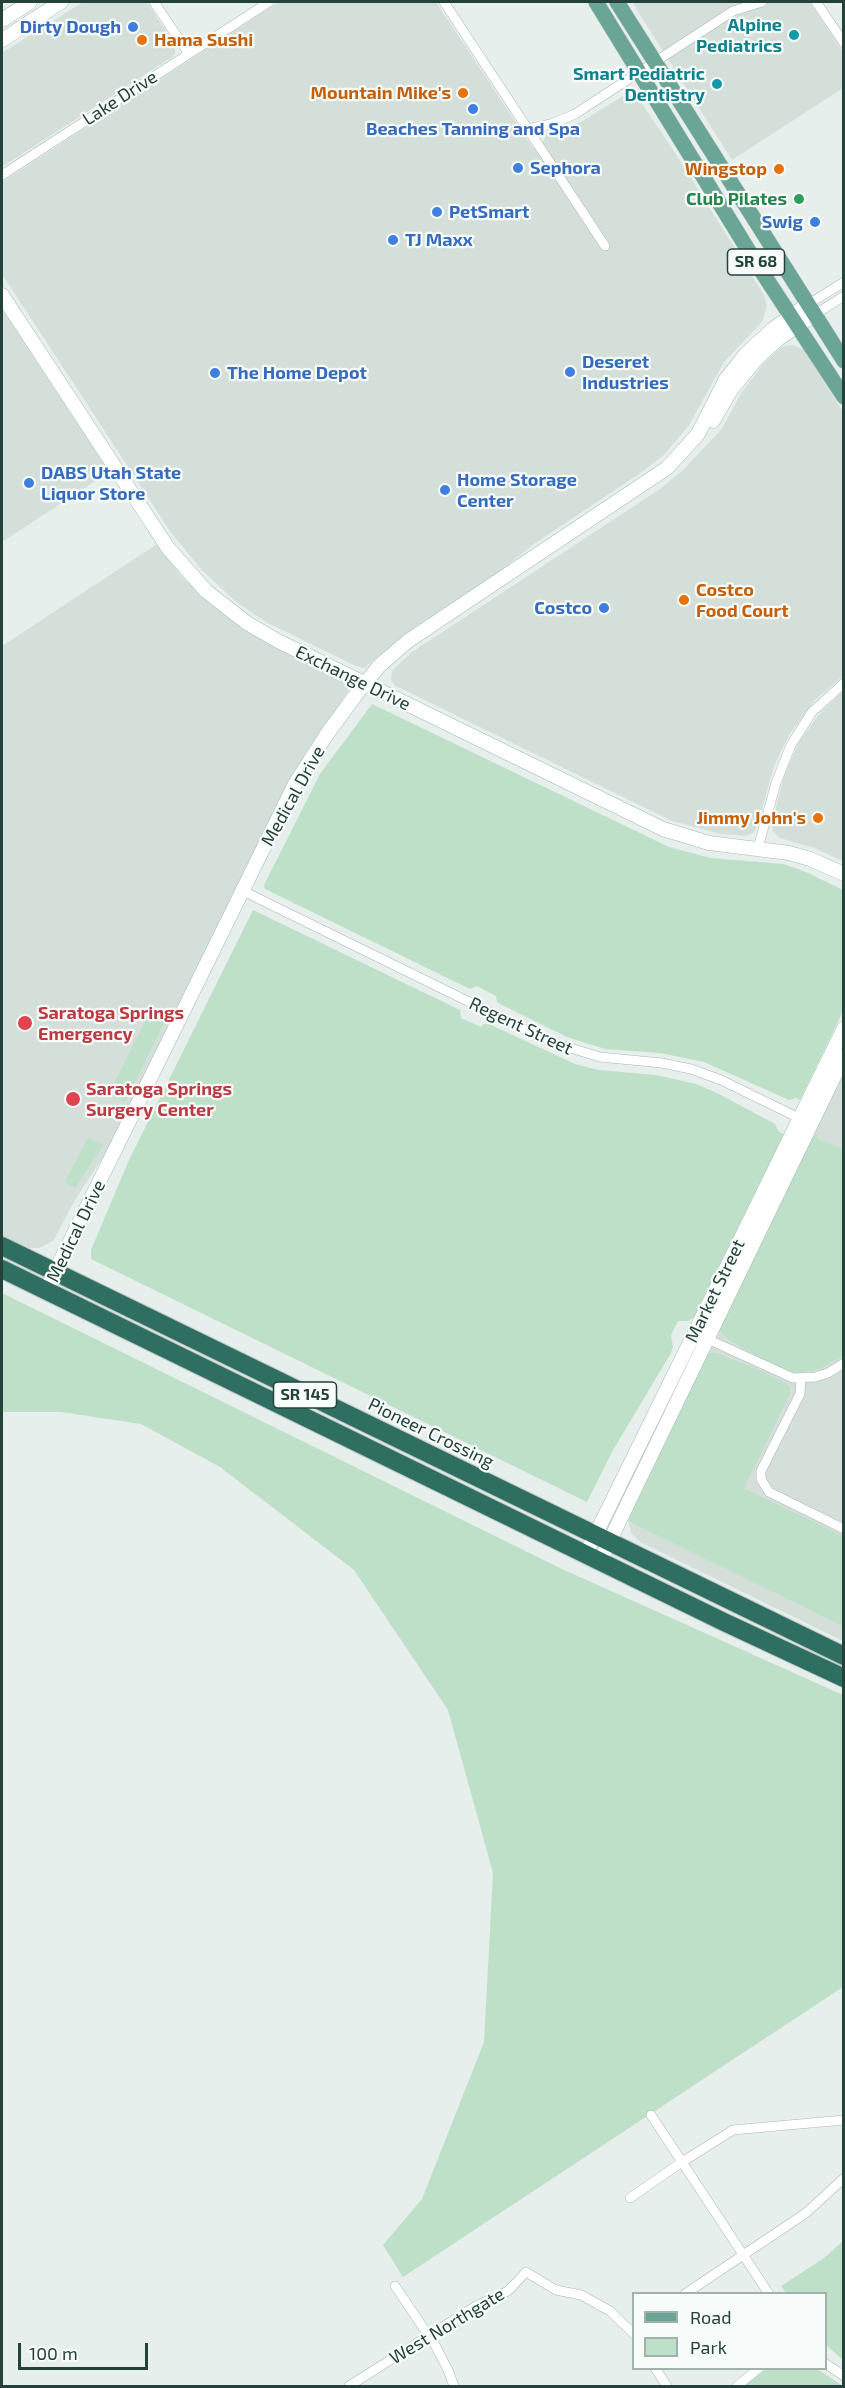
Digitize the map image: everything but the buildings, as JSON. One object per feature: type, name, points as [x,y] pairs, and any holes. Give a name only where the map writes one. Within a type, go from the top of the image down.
[{"type":"highway","name":"Pioneer Crossing","points":[[2,1246],[843,1656]]},
{"type":"highway","name":"SR 145","points":[[2,1269],[843,1678]]},
{"type":"main road","name":"SR 68","points":[[596,2],[758,266],[843,397]]},
{"type":"main road","name":"SR 68","points":[[617,2],[843,361]]},
{"type":"street","points":[[2,20],[30,2]]},
{"type":"street","points":[[2,40],[61,2]]},
{"type":"street","points":[[154,2],[189,54]]},
{"type":"street","name":"Lake Drive","points":[[2,176],[269,2]]},
{"type":"street","points":[[444,2],[605,246]]},
{"type":"street","points":[[528,129],[552,124],[574,114],[733,11],[762,2]]},
{"type":"street","points":[[816,2],[843,43]]},
{"type":"street","points":[[811,310],[843,282]]},
{"type":"street","name":"Exchange Drive","points":[[2,295],[161,538],[195,580],[232,613],[262,633],[663,829],[709,843],[758,848],[800,856],[843,874]]},
{"type":"street","points":[[811,310],[843,296]]},
{"type":"street","name":"Medical Drive","points":[[46,1290],[300,777],[327,734],[365,683],[386,659],[408,641],[656,476],[678,458],[698,434],[713,422],[731,390],[748,368],[794,321],[811,310]]},
{"type":"street","points":[[758,848],[776,783],[791,745],[812,712],[843,683]]},
{"type":"street","name":"Regent Street","points":[[243,891],[551,1042],[600,1058],[662,1063],[691,1069],[721,1080],[805,1121]]},
{"type":"street","name":"Market Street","points":[[593,1557],[805,1121],[843,1028]]},
{"type":"street","name":"Market Street","points":[[805,1121],[843,1056]]},
{"type":"street","points":[[700,1336],[785,1376],[801,1379],[822,1375],[843,1363]]},
{"type":"street","points":[[801,1379],[800,1394],[761,1471],[761,1479],[770,1492],[843,1529]]},
{"type":"street","points":[[651,2115],[768,2292]]},
{"type":"street","points":[[630,2198],[733,2130],[843,2120]]},
{"type":"street","points":[[688,2292],[806,2213],[843,2178]]},
{"type":"street","name":"West Northgate","points":[[349,2386],[428,2334],[476,2306],[508,2291],[526,2272],[556,2290],[581,2295],[610,2311],[632,2330]]},
{"type":"street","points":[[395,2286],[428,2334],[454,2386]]},
{"type":"street","points":[[827,2365],[843,2376]]},
{"type":"street","points":[[656,2370],[667,2386]]},
{"type":"street","points":[[737,2386],[757,2370]]},
{"type":"shaded area","points":[[83,2],[147,2],[175,45],[175,53],[2,167],[2,53]]},
{"type":"shaded area","points":[[279,2],[436,2],[533,148],[544,141],[546,134],[551,130],[581,122],[626,94],[636,95],[674,151],[764,295],[767,306],[762,322],[724,362],[689,425],[665,454],[642,472],[534,544],[503,569],[404,635],[364,668],[266,622],[235,601],[200,568],[170,531],[2,274],[2,182]]},
{"type":"shaded area","points":[[632,2],[810,2],[843,52],[843,88],[732,160]]},
{"type":"shaded area","points":[[2,308],[109,472],[2,542]]},
{"type":"shaded area","points":[[792,345],[804,350],[843,412],[843,676],[815,700],[789,735],[774,766],[757,827],[753,833],[746,836],[721,834],[672,821],[394,685],[391,679],[392,671],[412,652],[660,489],[682,471],[721,430],[742,392],[763,364],[781,347]]},
{"type":"shaded area","points":[[157,544],[181,576],[214,607],[261,639],[342,679],[347,684],[348,691],[287,786],[111,1145],[73,1203],[54,1240],[40,1248],[28,1248],[2,1236],[2,646]]},
{"type":"shaded area","points":[[843,691],[843,861],[814,848],[780,838],[773,831],[772,823],[784,776],[799,742],[821,712]]},
{"type":"shaded area","points":[[843,1068],[843,1641],[640,1542],[631,1533],[629,1524],[630,1515]]},
{"type":"green space","points":[[372,704],[669,847],[711,858],[783,864],[806,872],[843,890],[843,1011],[800,1100],[796,1098],[789,1100],[704,1062],[660,1053],[605,1049],[567,1037],[500,1004],[496,996],[477,986],[470,989],[265,889],[264,885],[320,774]]},
{"type":"green space","points":[[253,910],[460,1010],[461,1018],[481,1027],[489,1024],[575,1064],[599,1070],[656,1075],[696,1084],[775,1124],[779,1132],[784,1134],[694,1317],[688,1321],[678,1321],[671,1335],[673,1347],[671,1353],[612,1452],[587,1502],[91,1259],[91,1250],[129,1160]]},
{"type":"green space","points":[[151,1009],[167,1017],[125,1102],[109,1094]]},
{"type":"green space","points":[[818,1135],[819,1140],[843,1149],[843,1355],[820,1369],[796,1373],[770,1364],[726,1338],[718,1327],[810,1138]]},
{"type":"green space","points":[[88,1138],[103,1145],[75,1188],[65,1182]]},
{"type":"green space","points":[[2,1293],[562,1569],[843,1695],[843,1987],[403,2277],[383,2245],[422,2199],[484,2042],[493,1873],[448,1710],[354,1570],[220,1467],[141,1424],[61,1412],[2,1412]]},
{"type":"green space","points":[[716,1353],[757,1369],[786,1383],[790,1388],[790,1394],[744,1488],[843,1536],[843,1626],[628,1521],[705,1355]]},
{"type":"green space","points":[[843,2241],[843,2360],[827,2346],[827,2292],[785,2292],[781,2286],[824,2258]]},
{"type":"green space","points":[[765,2370],[819,2370],[843,2386],[744,2386]]},
{"type":"place","name":"Dirty Dough","points":[[133,27]]},
{"type":"place","name":"Alpine Pediatrics","points":[[794,35]]},
{"type":"place","name":"Hama Sushi","points":[[142,40]]},
{"type":"place","name":"Smart Pediatric Dentistry","points":[[717,84]]},
{"type":"place","name":"Mountain Mike's","points":[[463,93]]},
{"type":"place","name":"Beaches Tanning and Spa","points":[[473,109]]},
{"type":"place","name":"Sephora","points":[[518,168]]},
{"type":"place","name":"Wingstop","points":[[779,169]]},
{"type":"place","name":"Club Pilates","points":[[799,199]]},
{"type":"place","name":"PetSmart","points":[[437,212]]},
{"type":"place","name":"Swig","points":[[815,222]]},
{"type":"place","name":"TJ Maxx","points":[[393,240]]},
{"type":"place","name":"Deseret Industries","points":[[570,372]]},
{"type":"place","name":"The Home Depot","points":[[215,373]]},
{"type":"place","name":"DABS Utah State Liquor Store","points":[[29,483]]},
{"type":"place","name":"Home Storage Center","points":[[445,490]]},
{"type":"place","name":"Costco Food Court","points":[[684,600]]},
{"type":"place","name":"Costco","points":[[604,608]]},
{"type":"place","name":"Jimmy John's","points":[[818,818]]},
{"type":"place","name":"Saratoga Springs Emergency","points":[[25,1023]]},
{"type":"place","name":"Saratoga Springs Surgery Center","points":[[73,1099]]}]
